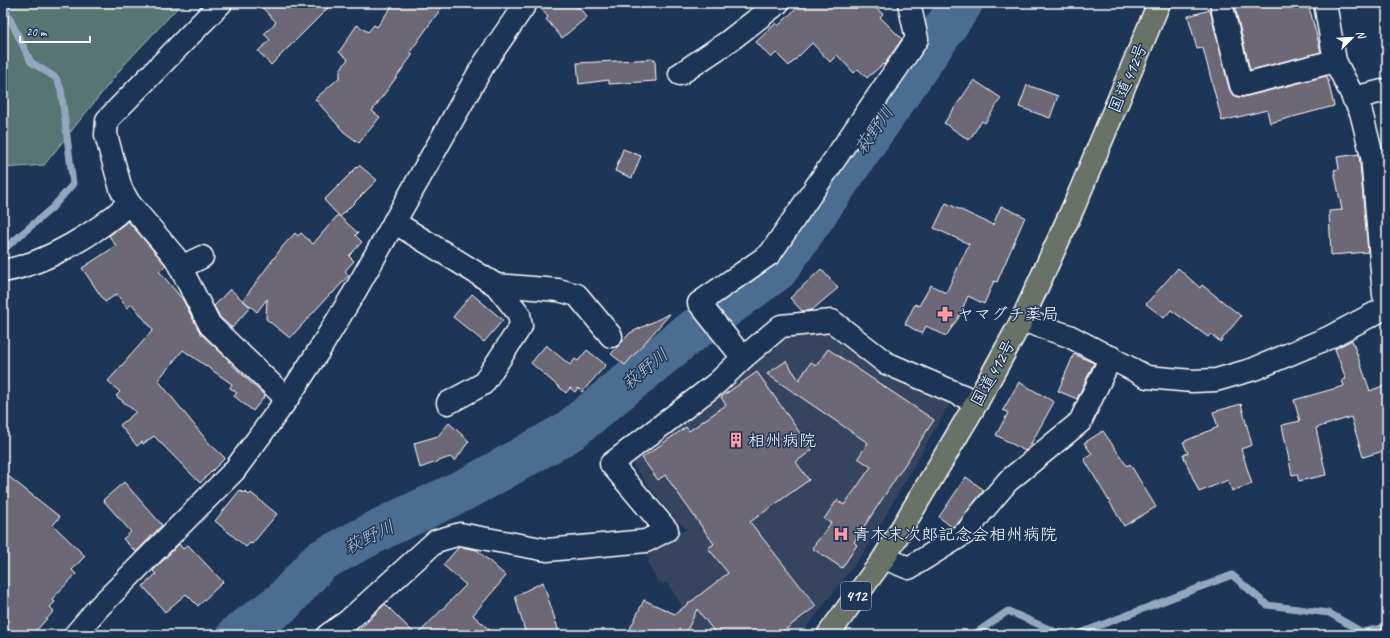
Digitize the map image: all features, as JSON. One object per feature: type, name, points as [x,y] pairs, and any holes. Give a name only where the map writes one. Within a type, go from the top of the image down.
[{"type":"highway","name":"国道412号","points":[[828,635],[884,558],[977,402],[1022,320],[1074,206],[1159,3]]},
{"type":"street","points":[[221,3],[107,120],[106,135],[121,189],[129,203],[175,257],[210,325],[287,399]]},
{"type":"street","points":[[75,635],[98,608],[234,471],[287,399],[354,293],[484,64],[526,3]]},
{"type":"street","points":[[680,74],[729,41],[778,3]]},
{"type":"street","points":[[743,358],[699,303],[770,254],[917,38],[909,3]]},
{"type":"street","points":[[1221,3],[1241,85],[1335,61]]},
{"type":"street","points":[[1325,3],[1335,61],[1361,112],[1372,156],[1384,295],[1387,299]]},
{"type":"street","points":[[1353,98],[1387,90]]},
{"type":"street","points":[[3,271],[16,269],[72,245],[117,214],[129,203]]},
{"type":"street","points":[[394,222],[496,284],[519,314],[521,326],[483,384],[448,403]]},
{"type":"street","points":[[181,267],[202,257]]},
{"type":"street","points":[[496,284],[558,290],[577,295],[611,336]]},
{"type":"street","points":[[1022,320],[1069,336],[1147,377],[1192,381],[1216,380],[1254,369],[1328,338],[1387,307]]},
{"type":"street","points":[[328,635],[348,621],[436,541],[460,534],[547,550],[646,541],[667,530],[611,464],[717,383],[743,358],[781,326],[832,320],[886,363],[977,402]]},
{"type":"street","points":[[884,558],[909,568],[967,532],[1008,481],[1080,422],[1111,357]]},
{"type":"shaded area","name":"青木末次郎記念会相州病院","points":[[837,333],[951,401],[867,548],[801,635],[689,635],[688,616],[668,584],[658,582],[650,568],[646,551],[687,529],[677,521],[633,466],[635,455],[726,389],[788,335]]},
{"type":"green space","points":[[3,3],[182,3],[124,65],[44,165],[3,168]]},
{"type":"building","points":[[258,3],[333,3],[271,65],[258,51],[270,40],[264,34],[276,22]]},
{"type":"building","points":[[394,3],[445,3],[410,52],[413,54],[372,111],[380,117],[359,143],[344,132],[315,99],[340,77],[340,70],[348,59],[339,52],[357,25],[368,32],[374,25],[377,27]]},
{"type":"building","points":[[538,3],[575,3],[587,17],[562,38],[546,19],[548,17]]},
{"type":"building","points":[[802,3],[870,3],[883,14],[880,17],[902,39],[884,65],[883,64],[867,78],[858,69],[854,73],[837,55],[830,62],[812,43],[789,66],[776,53],[771,58],[756,42],[776,23],[778,26]]},
{"type":"building","points":[[1234,3],[1308,3],[1321,52],[1250,70]]},
{"type":"building","points":[[1210,10],[1229,88],[1232,94],[1238,97],[1244,97],[1327,76],[1334,106],[1270,123],[1267,110],[1222,121],[1203,48],[1197,49],[1188,16]]},
{"type":"building","points":[[655,59],[656,81],[609,84],[609,80],[579,84],[577,63]]},
{"type":"building","points":[[974,80],[1001,98],[985,123],[982,121],[969,140],[944,123]]},
{"type":"building","points":[[1027,85],[1058,96],[1050,118],[1019,107]]},
{"type":"building","points":[[623,149],[641,156],[632,178],[615,171]]},
{"type":"building","points":[[1359,154],[1368,252],[1331,255],[1329,211],[1342,210],[1334,170],[1339,169],[1337,157]]},
{"type":"building","points":[[359,165],[377,180],[340,217],[324,200]]},
{"type":"building","points":[[946,203],[993,225],[1001,206],[1025,217],[997,282],[994,281],[984,304],[968,296],[959,317],[946,336],[926,326],[922,334],[905,324],[915,304],[919,306],[931,285],[946,293],[969,244],[934,228]]},
{"type":"building","points":[[338,215],[358,233],[355,235],[362,242],[349,256],[354,261],[345,271],[349,275],[290,338],[266,319],[267,299],[257,312],[243,300],[283,246],[295,233],[298,236],[301,233],[313,244]]},
{"type":"building","points":[[128,221],[165,264],[166,266],[159,271],[183,300],[201,334],[265,396],[253,411],[234,396],[237,393],[230,388],[232,384],[183,350],[158,380],[208,442],[225,458],[200,483],[154,436],[143,444],[142,442],[137,446],[120,425],[136,412],[116,396],[120,392],[108,381],[153,330],[132,304],[127,308],[117,294],[105,302],[82,268],[116,246],[109,236]]},
{"type":"building","points":[[1178,268],[1200,288],[1202,285],[1241,316],[1220,342],[1211,334],[1208,337],[1171,310],[1164,318],[1146,304]]},
{"type":"building","points":[[821,269],[838,288],[812,310],[802,311],[790,298]]},
{"type":"building","points":[[230,289],[250,307],[232,328],[220,317],[214,306]]},
{"type":"building","points":[[472,294],[503,320],[484,342],[453,317]]},
{"type":"building","points":[[669,314],[625,365],[611,354],[630,333]]},
{"type":"building","points":[[1352,340],[1370,391],[1387,384],[1387,450],[1363,457],[1351,417],[1316,428],[1326,475],[1299,481],[1297,474],[1292,475],[1282,425],[1300,421],[1294,400],[1344,386],[1342,380],[1346,379],[1335,349]]},
{"type":"building","points":[[546,345],[570,365],[575,359],[578,361],[587,350],[606,365],[582,392],[578,388],[575,392],[570,388],[566,393],[531,363]]},
{"type":"building","points":[[828,349],[934,420],[854,542],[857,545],[842,568],[812,548],[831,523],[824,519],[837,500],[844,505],[871,467],[858,458],[868,443],[767,374],[786,361],[799,380],[811,362],[816,366]]},
{"type":"building","points":[[1074,354],[1094,363],[1077,399],[1058,391]]},
{"type":"building","points":[[757,372],[812,450],[796,462],[809,480],[750,522],[816,606],[778,635],[717,635],[697,609],[685,635],[627,635],[644,600],[675,614],[728,573],[708,548],[714,544],[665,475],[658,480],[642,458],[686,427],[689,431],[726,405],[721,397]]},
{"type":"building","points":[[1019,382],[1054,402],[1028,449],[1025,451],[996,435],[1008,413],[1003,410]]},
{"type":"building","points":[[1241,404],[1252,445],[1241,449],[1252,484],[1232,491],[1228,480],[1199,492],[1183,455],[1188,453],[1183,442],[1218,427],[1213,412]]},
{"type":"building","points":[[449,423],[469,441],[455,461],[450,457],[420,468],[414,443],[438,436]]},
{"type":"building","points":[[1103,431],[1127,466],[1130,464],[1156,507],[1124,526],[1084,459],[1092,454],[1084,443]]},
{"type":"building","points":[[3,472],[60,517],[53,525],[85,556],[72,570],[76,574],[52,599],[55,602],[50,607],[54,611],[32,635],[3,635]]},
{"type":"building","points":[[966,477],[984,490],[958,523],[952,527],[939,517]]},
{"type":"building","points":[[124,482],[162,525],[136,552],[123,539],[131,532],[103,500]]},
{"type":"building","points":[[240,490],[243,493],[245,491],[249,495],[251,493],[277,514],[252,544],[250,543],[246,547],[215,521]]},
{"type":"building","points":[[179,544],[183,549],[188,545],[223,582],[198,606],[186,594],[165,612],[143,586],[156,574],[153,571]]},
{"type":"building","points":[[461,547],[477,550],[506,576],[473,615],[495,635],[417,635],[466,585],[443,565],[458,548]]},
{"type":"building","points":[[543,582],[560,635],[526,635],[515,596]]},
{"type":"building","points":[[385,604],[416,635],[354,635]]},
{"type":"waterway","points":[[3,250],[52,208],[73,184],[61,89],[56,78],[31,62],[5,9],[5,3]]},
{"type":"waterway","name":"萩野川","points":[[238,635],[283,602],[320,561],[385,527],[472,486],[568,432],[683,338],[777,270],[962,3]]},
{"type":"waterway","points":[[1075,635],[1232,575],[1267,605],[1329,613],[1362,632],[1387,627]]},
{"type":"waterway","points":[[973,635],[1008,611],[1063,635]]},
{"type":"place","name":"ヤマグチ薬局","points":[[945,314]]},
{"type":"place","name":"相州病院","points":[[736,440]]},
{"type":"place","name":"青木末次郎記念会相州病院","points":[[841,534]]}]
